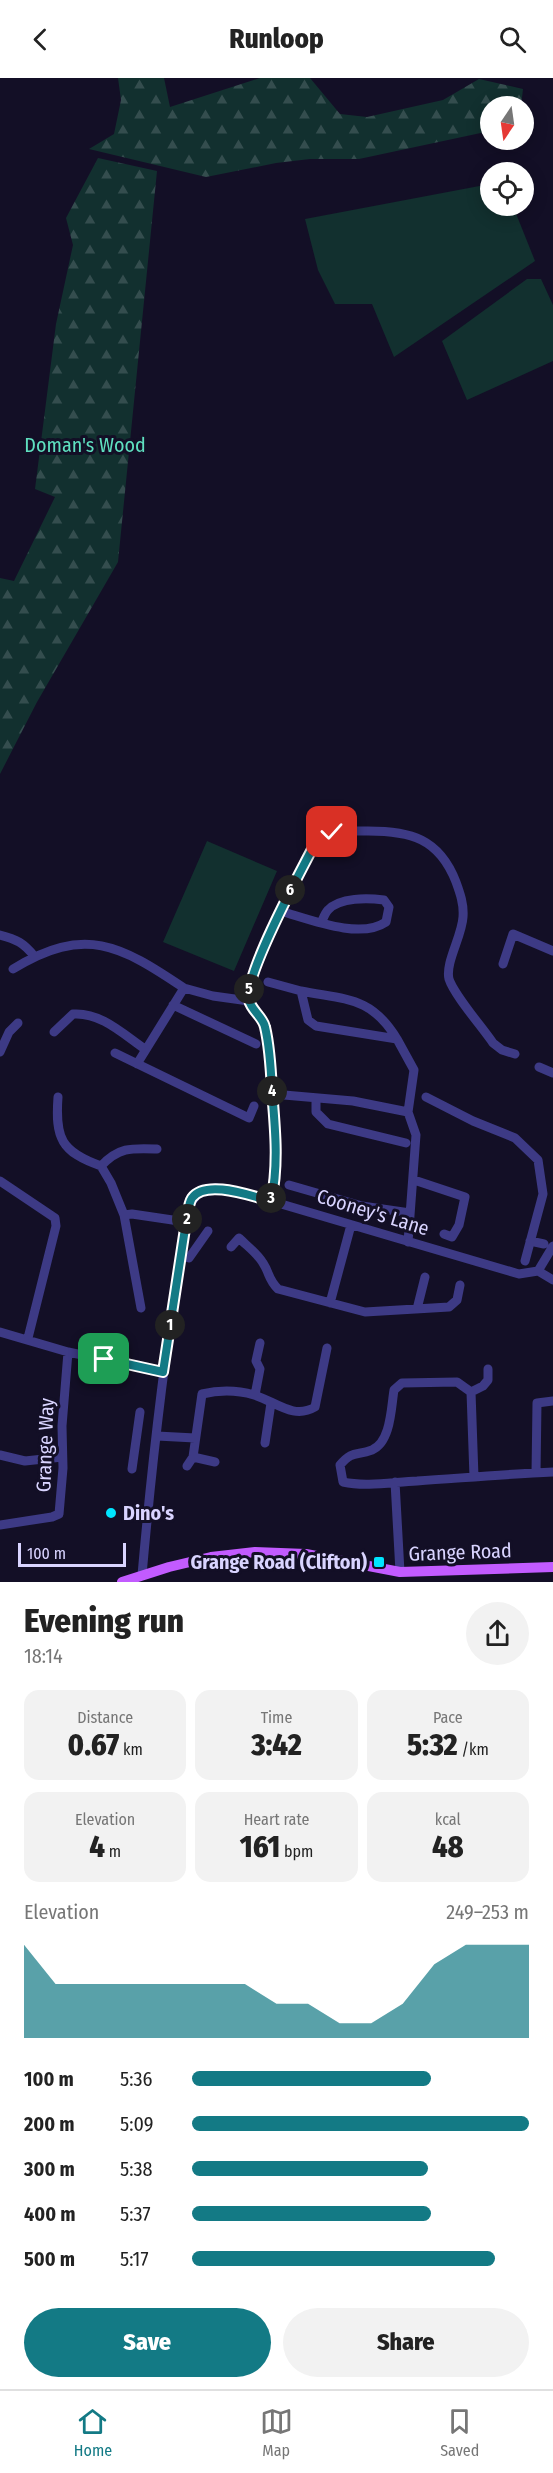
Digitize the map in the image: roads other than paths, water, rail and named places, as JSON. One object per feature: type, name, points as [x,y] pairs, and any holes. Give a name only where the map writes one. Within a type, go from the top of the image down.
[{"type":"main road","name":"Grange Road","points":[[122,1582],[211,1557],[255,1552],[306,1554],[400,1572],[553,1567]]},
{"type":"street","points":[[271,1201],[276,1143],[269,1051],[265,1024],[249,1001],[249,985],[280,911],[319,836],[336,831],[394,831],[420,838],[442,857],[462,898],[462,926],[448,969],[451,982],[493,1043],[502,1050],[515,1054]]},
{"type":"street","points":[[280,911],[321,923],[362,929],[378,928],[386,922],[389,907],[384,900],[364,898],[340,903],[328,909],[321,923]]},
{"type":"street","points":[[503,964],[513,934],[553,951]]},
{"type":"street","points":[[0,935],[25,944],[34,956]]},
{"type":"street","points":[[14,969],[34,956],[64,945],[101,946],[132,956],[184,988],[213,996],[249,1001]]},
{"type":"street","points":[[268,982],[359,1002],[382,1018],[414,1070],[408,1112],[416,1135],[408,1242]]},
{"type":"street","points":[[137,1064],[184,988]]},
{"type":"street","points":[[301,991],[308,1020],[316,1026],[397,1039]]},
{"type":"street","points":[[173,1005],[256,1044]]},
{"type":"street","points":[[54,1032],[73,1014],[86,1013],[99,1018],[145,1049]]},
{"type":"street","points":[[0,1052],[9,1032],[18,1023]]},
{"type":"street","points":[[116,1053],[249,1118],[254,1106]]},
{"type":"street","points":[[539,1067],[553,1073]]},
{"type":"street","points":[[284,1095],[353,1101],[408,1112]]},
{"type":"street","points":[[58,1097],[56,1123],[65,1146],[74,1155],[100,1166],[111,1183],[124,1215],[141,1308]]},
{"type":"street","points":[[426,1097],[473,1121],[515,1138],[538,1160],[543,1194],[525,1261]]},
{"type":"street","points":[[316,1098],[316,1112],[328,1124],[406,1143]]},
{"type":"street","points":[[100,1166],[112,1154],[129,1148],[157,1149]]},
{"type":"street","points":[[414,1180],[465,1197],[459,1225],[452,1237],[444,1234]]},
{"type":"street","points":[[0,1181],[55,1218],[56,1226],[28,1338]]},
{"type":"street","points":[[289,1185],[362,1206],[410,1213]]},
{"type":"street","name":"Cooney's Lane","points":[[142,1575],[163,1372],[186,1222],[190,1203],[201,1190],[216,1188],[271,1201],[519,1274],[538,1271]]},
{"type":"street","points":[[543,1194],[553,1198]]},
{"type":"street","points":[[124,1215],[135,1214],[186,1222]]},
{"type":"street","points":[[330,1303],[351,1225]]},
{"type":"street","points":[[181,1256],[189,1258],[208,1231]]},
{"type":"street","points":[[231,1247],[239,1238],[260,1257],[266,1267],[268,1280],[278,1289],[365,1312],[449,1307],[457,1300],[460,1285]]},
{"type":"street","points":[[530,1241],[549,1245],[538,1271],[553,1280]]},
{"type":"street","points":[[417,1309],[425,1277]]},
{"type":"street","points":[[0,1332],[28,1338],[68,1352],[163,1372]]},
{"type":"street","points":[[255,1395],[260,1370],[256,1361],[260,1343]]},
{"type":"street","points":[[187,1466],[193,1457],[202,1394],[218,1390],[255,1395],[294,1412],[306,1413],[315,1407],[327,1348]]},
{"type":"street","name":"Grange Way","points":[[0,1525],[59,1514],[62,1426],[68,1352]]},
{"type":"street","points":[[471,1392],[483,1386],[488,1380],[488,1369]]},
{"type":"street","points":[[471,1392],[458,1382],[402,1383],[397,1386],[394,1390],[386,1436],[375,1449],[349,1455],[340,1466],[343,1482],[353,1484],[553,1472]]},
{"type":"street","points":[[471,1392],[474,1477]]},
{"type":"street","points":[[536,1473],[537,1403],[553,1401]]},
{"type":"street","points":[[265,1443],[271,1403]]},
{"type":"street","points":[[132,1469],[140,1412]]},
{"type":"street","points":[[157,1436],[195,1438]]},
{"type":"street","points":[[0,1455],[25,1461],[62,1457]]},
{"type":"street","points":[[193,1457],[215,1462]]},
{"type":"street","points":[[134,1458],[155,1461]]},
{"type":"street","points":[[395,1482],[400,1572]]},
{"type":"place","name":"Dino's","points":[[111,1513]]},
{"type":"place","name":"Grange Road (Clifton)","points":[[379,1562]]},
{"type":"park label","name":"Doman's Wood","points":[[85,445]]}]
